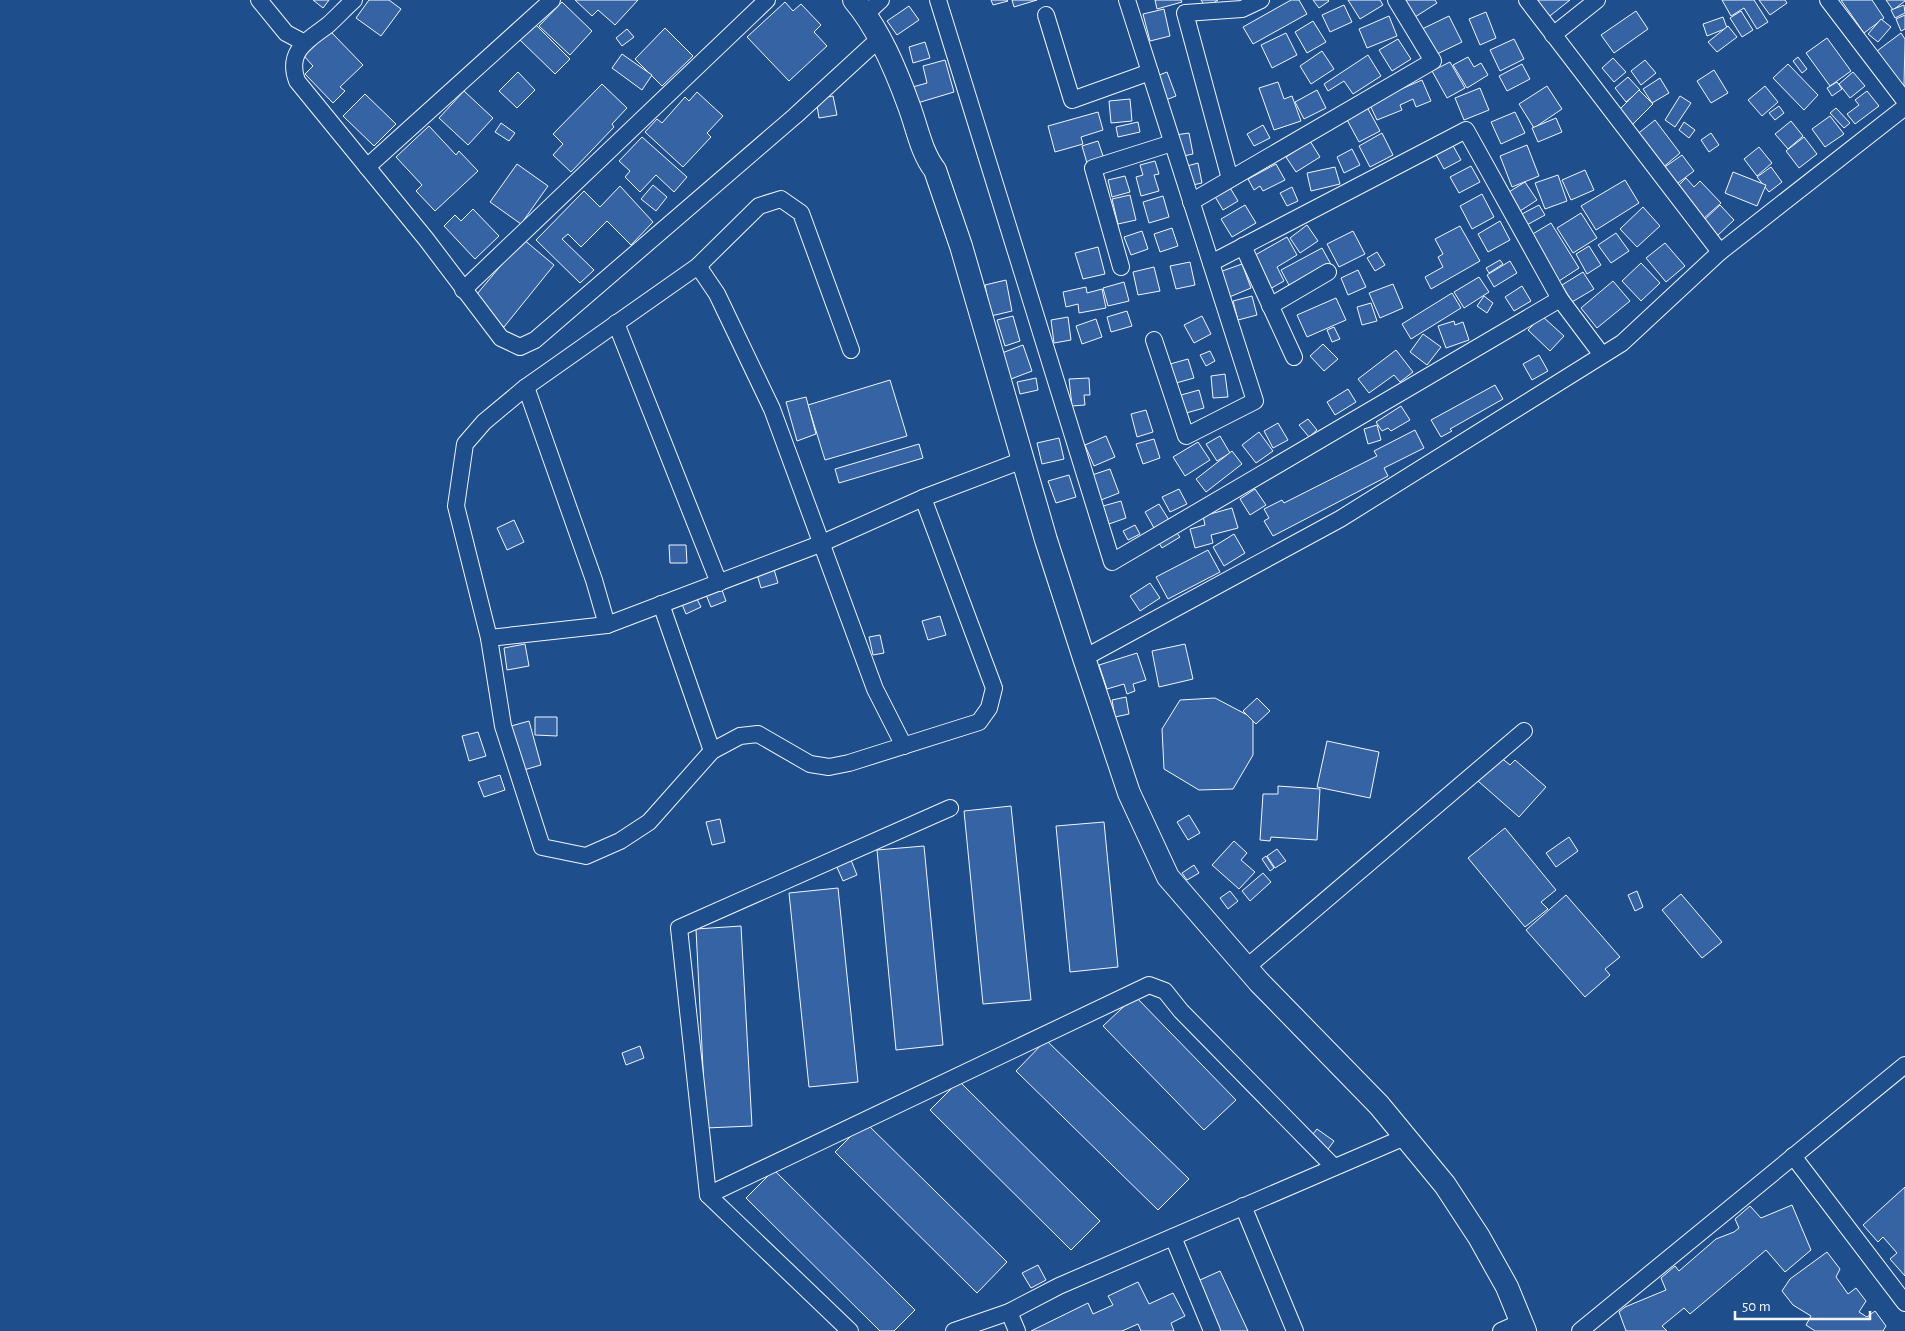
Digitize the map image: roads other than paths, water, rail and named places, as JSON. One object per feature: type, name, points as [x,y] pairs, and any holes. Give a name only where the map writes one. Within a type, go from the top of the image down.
[{"type":"main road","points":[[867,5],[908,103],[928,161],[935,170],[961,246],[1023,460],[1084,658],[1129,793],[1168,876],[1247,967],[1379,1105],[1445,1185],[1479,1236],[1508,1287],[1516,1328]]},
{"type":"street","points":[[259,0],[286,33],[303,42]]},
{"type":"street","points":[[354,0],[329,24],[303,42],[293,71],[297,81],[426,239],[463,290],[502,338],[520,347],[535,340],[794,116],[880,38]]},
{"type":"street","points":[[367,166],[552,0]]},
{"type":"street","points":[[463,290],[767,0]]},
{"type":"street","points":[[938,0],[1112,562],[1560,299]]},
{"type":"street","points":[[1127,0],[1255,401],[1186,436],[1154,340]]},
{"type":"street","points":[[1230,180],[1185,13],[1242,9],[1261,0]]},
{"type":"street","points":[[1192,202],[1434,61],[1396,0]]},
{"type":"street","points":[[1527,0],[1720,252]]},
{"type":"street","points":[[1554,35],[1597,0]]},
{"type":"street","points":[[1828,0],[1905,101]]},
{"type":"street","points":[[1046,15],[1072,100],[1150,72]]},
{"type":"street","points":[[1084,658],[1340,519],[1622,343],[1720,252],[1905,107]]},
{"type":"street","points":[[1211,263],[1466,130],[1560,299],[1602,355]]},
{"type":"street","points":[[1121,267],[1093,168],[1172,143]]},
{"type":"street","points":[[851,350],[801,213],[781,199],[759,206],[698,266],[526,387],[484,422],[465,444],[457,497],[458,515],[489,638],[502,726],[542,847],[586,856],[620,841],[649,822],[712,752],[740,736],[758,734],[810,764],[829,767],[979,722],[989,708],[994,688],[923,498]]},
{"type":"street","points":[[1243,246],[1294,356]]},
{"type":"street","points":[[698,266],[717,294],[772,409],[820,544],[875,688],[904,746]]},
{"type":"street","points":[[1270,306],[1328,272]]},
{"type":"street","points":[[616,323],[719,582]]},
{"type":"street","points":[[526,387],[594,580],[607,625]]},
{"type":"street","points":[[489,638],[607,625],[820,544],[923,498],[1023,460]]},
{"type":"street","points":[[662,604],[712,752]]},
{"type":"street","points":[[1247,967],[1524,731]]},
{"type":"street","points":[[850,1331],[708,1195],[679,928],[950,808]]},
{"type":"street","points":[[708,1195],[1149,985],[1165,991],[1181,1011],[1334,1167]]},
{"type":"street","points":[[1580,1331],[1597,1325],[1793,1156],[1905,1065]]},
{"type":"street","points":[[954,1331],[1009,1312],[1060,1286],[1405,1137]]},
{"type":"street","points":[[1793,1156],[1905,1302]]},
{"type":"street","points":[[1243,1206],[1295,1331]]},
{"type":"street","points":[[1173,1237],[1212,1331]]},
{"type":"street","points":[[1009,1312],[1017,1331]]}]
